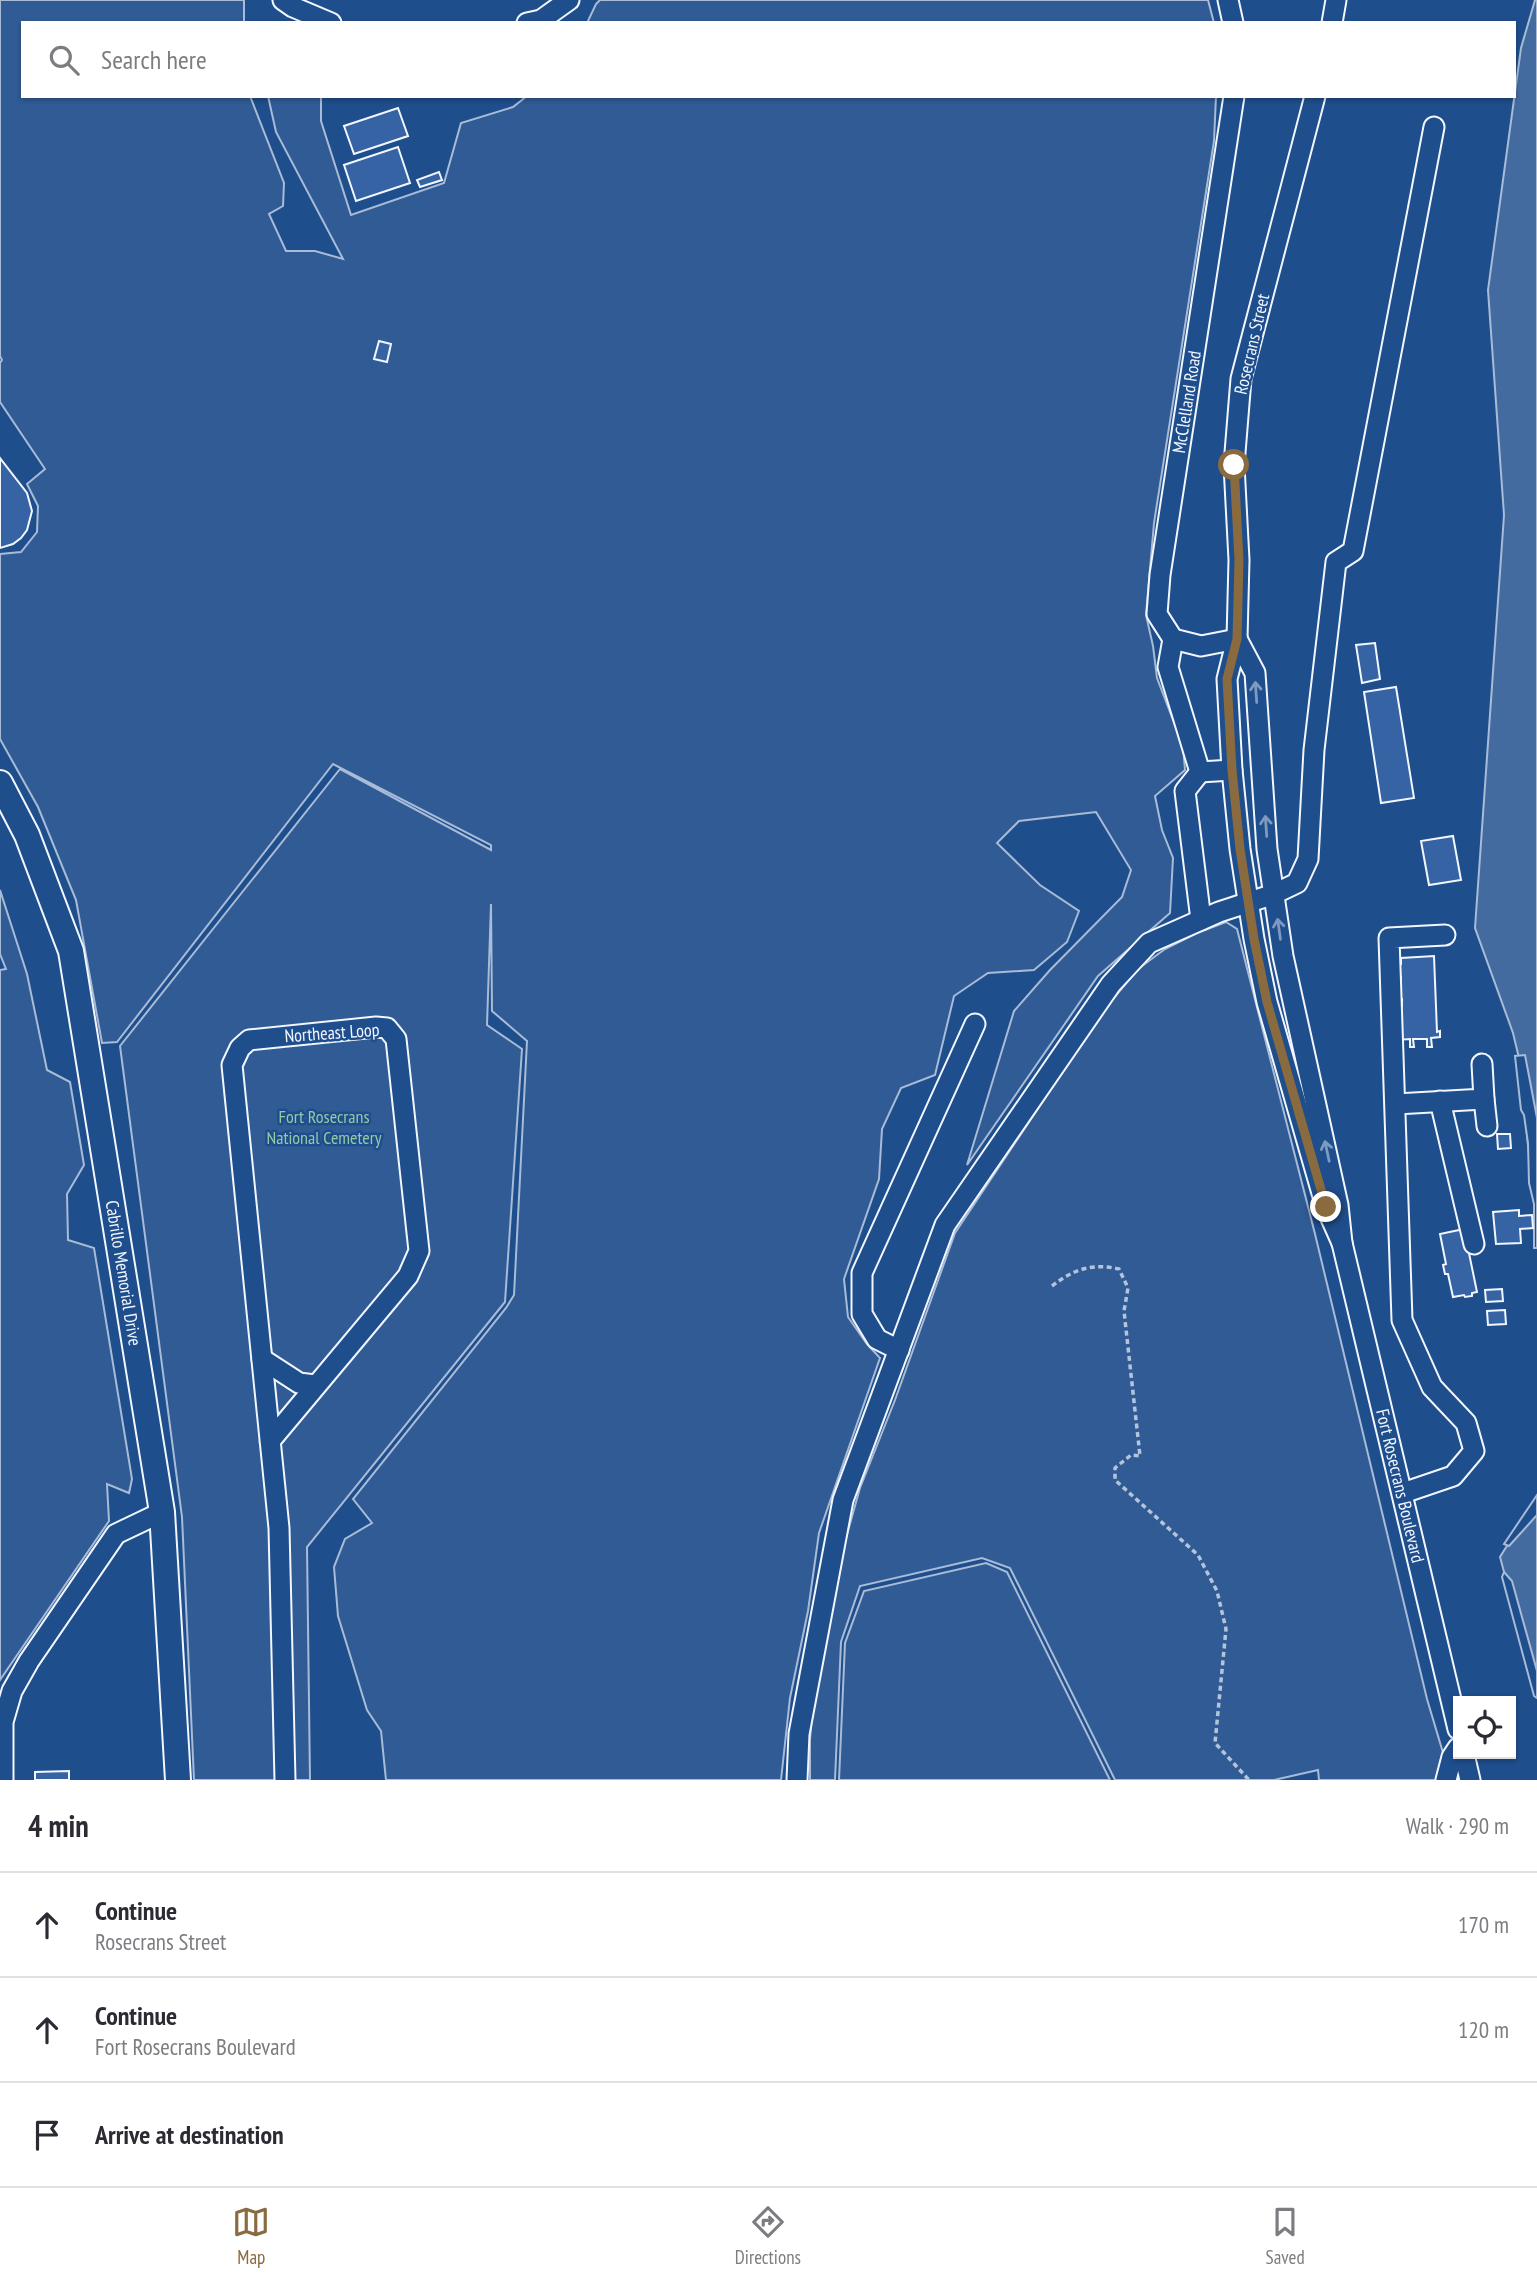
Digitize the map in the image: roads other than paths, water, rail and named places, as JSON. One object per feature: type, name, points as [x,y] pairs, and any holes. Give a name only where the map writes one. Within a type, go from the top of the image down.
[{"type":"main road","name":"Cabrillo Memorial Drive","points":[[0,783],[27,835],[71,951],[162,1512],[178,1780]]},
{"type":"street","points":[[536,21],[569,0]]},
{"type":"street","points":[[1228,0],[1233,21]]},
{"type":"street","points":[[1332,21],[1336,0]]},
{"type":"street","points":[[291,2],[327,21]]},
{"type":"street","name":"McClelland Road","points":[[1173,639],[1157,614],[1160,575],[1234,98]]},
{"type":"street","name":"Rosecrans Street","points":[[1248,901],[1232,770],[1227,679],[1237,639],[1239,560],[1234,465],[1241,379],[1314,98]]},
{"type":"street","points":[[797,1780],[799,1734],[843,1500],[945,1225],[1111,984],[1149,943],[1297,883],[1308,859],[1314,750],[1336,562],[1353,551],[1434,127]]},
{"type":"street","points":[[1200,772],[1168,667],[1173,639],[1201,646],[1237,639]]},
{"type":"street","name":"Rosecrans Street","points":[[1237,639],[1255,673],[1267,849],[1274,894]]},
{"type":"street","points":[[1201,920],[1185,791],[1200,772],[1232,770]]},
{"type":"street","name":"Fort Rosecrans Boulevard","points":[[1274,894],[1283,956],[1338,1205],[1342,1243],[1453,1708]]},
{"type":"street","name":"Fort Rosecrans Boulevard","points":[[1248,901],[1267,1002],[1326,1207],[1342,1243]]},
{"type":"street","points":[[1403,1493],[1453,1476],[1475,1451],[1466,1423],[1432,1387],[1402,1320],[1389,938],[1445,935]]},
{"type":"street","points":[[899,1350],[877,1339],[862,1314],[862,1273],[975,1024]]},
{"type":"street","name":"Northeast Loop","points":[[387,1028],[396,1039],[419,1251],[408,1276],[270,1441],[232,1065],[240,1048],[249,1040],[387,1028]]},
{"type":"street","points":[[1482,1064],[1487,1126]]},
{"type":"street","points":[[1396,1104],[1484,1099]]},
{"type":"street","points":[[1440,1101],[1475,1244]]},
{"type":"street","points":[[262,1359],[299,1383],[318,1382]]},
{"type":"street","points":[[270,1441],[279,1528],[285,1780]]},
{"type":"street","points":[[3,1780],[3,1722],[12,1691],[29,1661],[116,1534],[162,1512]]},
{"type":"street","points":[[1446,1780],[1453,1756]]},
{"type":"street","points":[[1465,1759],[1470,1780]]},
{"type":"park label","name":"Fort Rosecrans National Cemetery","points":[[324,1127]]}]
